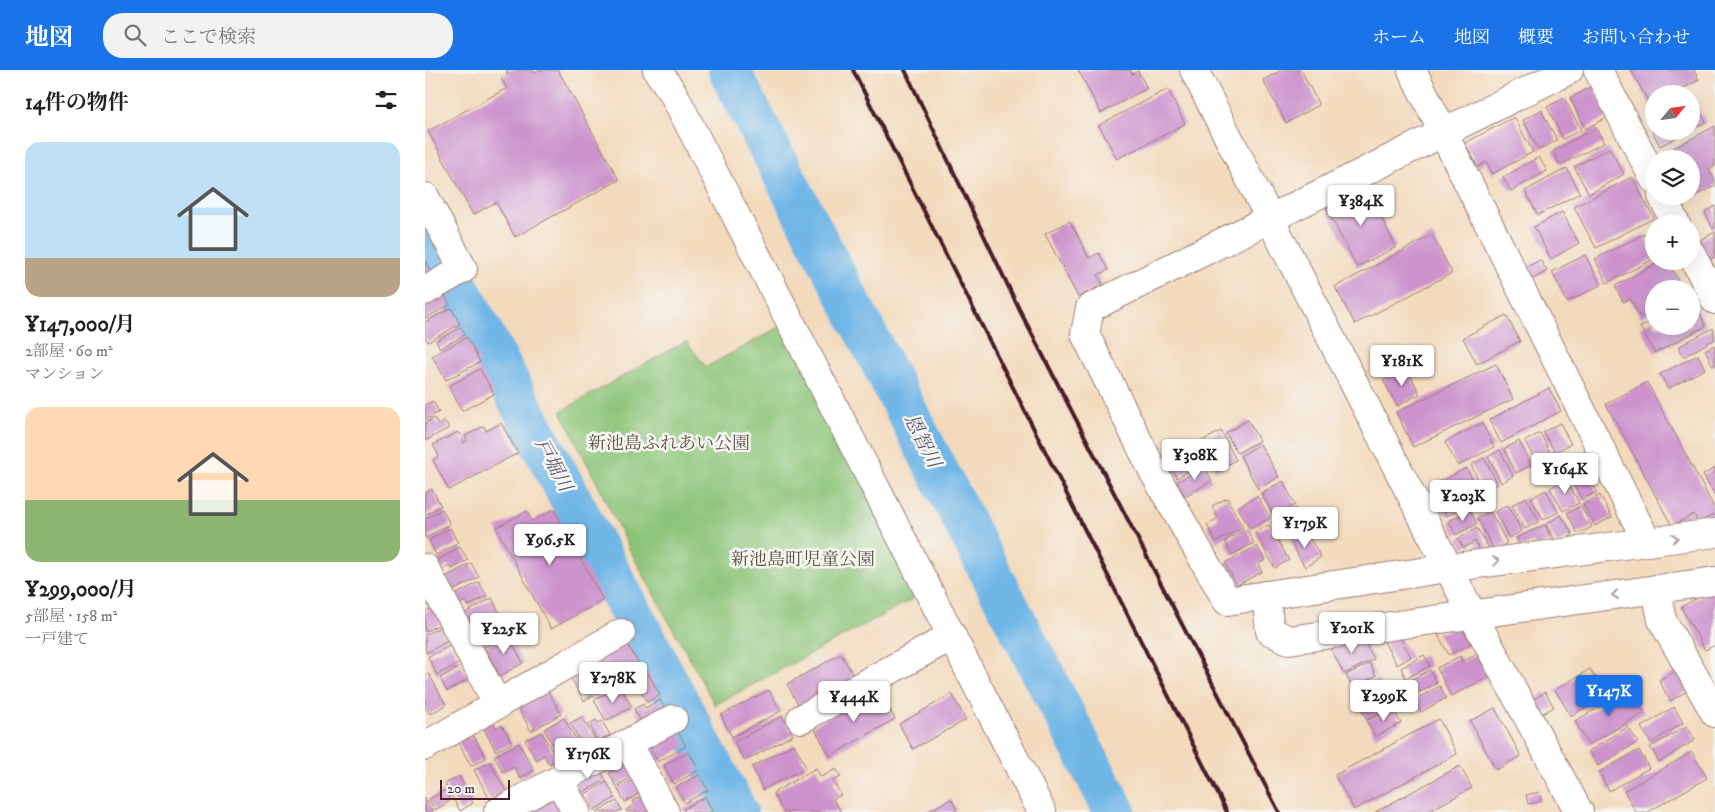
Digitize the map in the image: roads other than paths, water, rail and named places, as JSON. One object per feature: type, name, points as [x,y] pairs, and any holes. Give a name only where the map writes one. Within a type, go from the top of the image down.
[{"type":"street","points":[[657,70],[673,93],[1042,812]]},
{"type":"street","points":[[1194,70],[1448,568],[1579,812]]},
{"type":"street","points":[[1411,70],[1647,542]]},
{"type":"street","points":[[1569,70],[1090,308],[1085,334],[1153,471],[1227,601],[1448,568],[1715,533]]},
{"type":"street","points":[[1598,70],[1645,161]]},
{"type":"street","points":[[425,197],[463,269],[425,291]]},
{"type":"street","points":[[1700,270],[1715,300]]},
{"type":"street","points":[[425,568],[432,598],[498,704]]},
{"type":"street","points":[[1267,595],[1270,631],[1289,640],[1715,581]]},
{"type":"street","points":[[1656,589],[1662,620],[1715,713]]},
{"type":"street","points":[[425,746],[621,633]]},
{"type":"street","points":[[801,719],[952,636]]},
{"type":"street","points":[[497,812],[673,719]]},
{"type":"street","points":[[628,743],[665,812]]},
{"type":"street","points":[[559,780],[576,812]]},
{"type":"waterway","name":"恩智川","points":[[729,70],[1115,812]]},
{"type":"waterway","name":"戸堀川","points":[[431,236],[737,812]]},
{"type":"railway","points":[[853,70],[1227,812]]},
{"type":"railway","points":[[905,70],[1020,311],[1279,812]]},
{"type":"park label","name":"新池島ふれあい公園","points":[[669,444]]},
{"type":"park label","name":"新池島町児童公園","points":[[803,560]]}]
